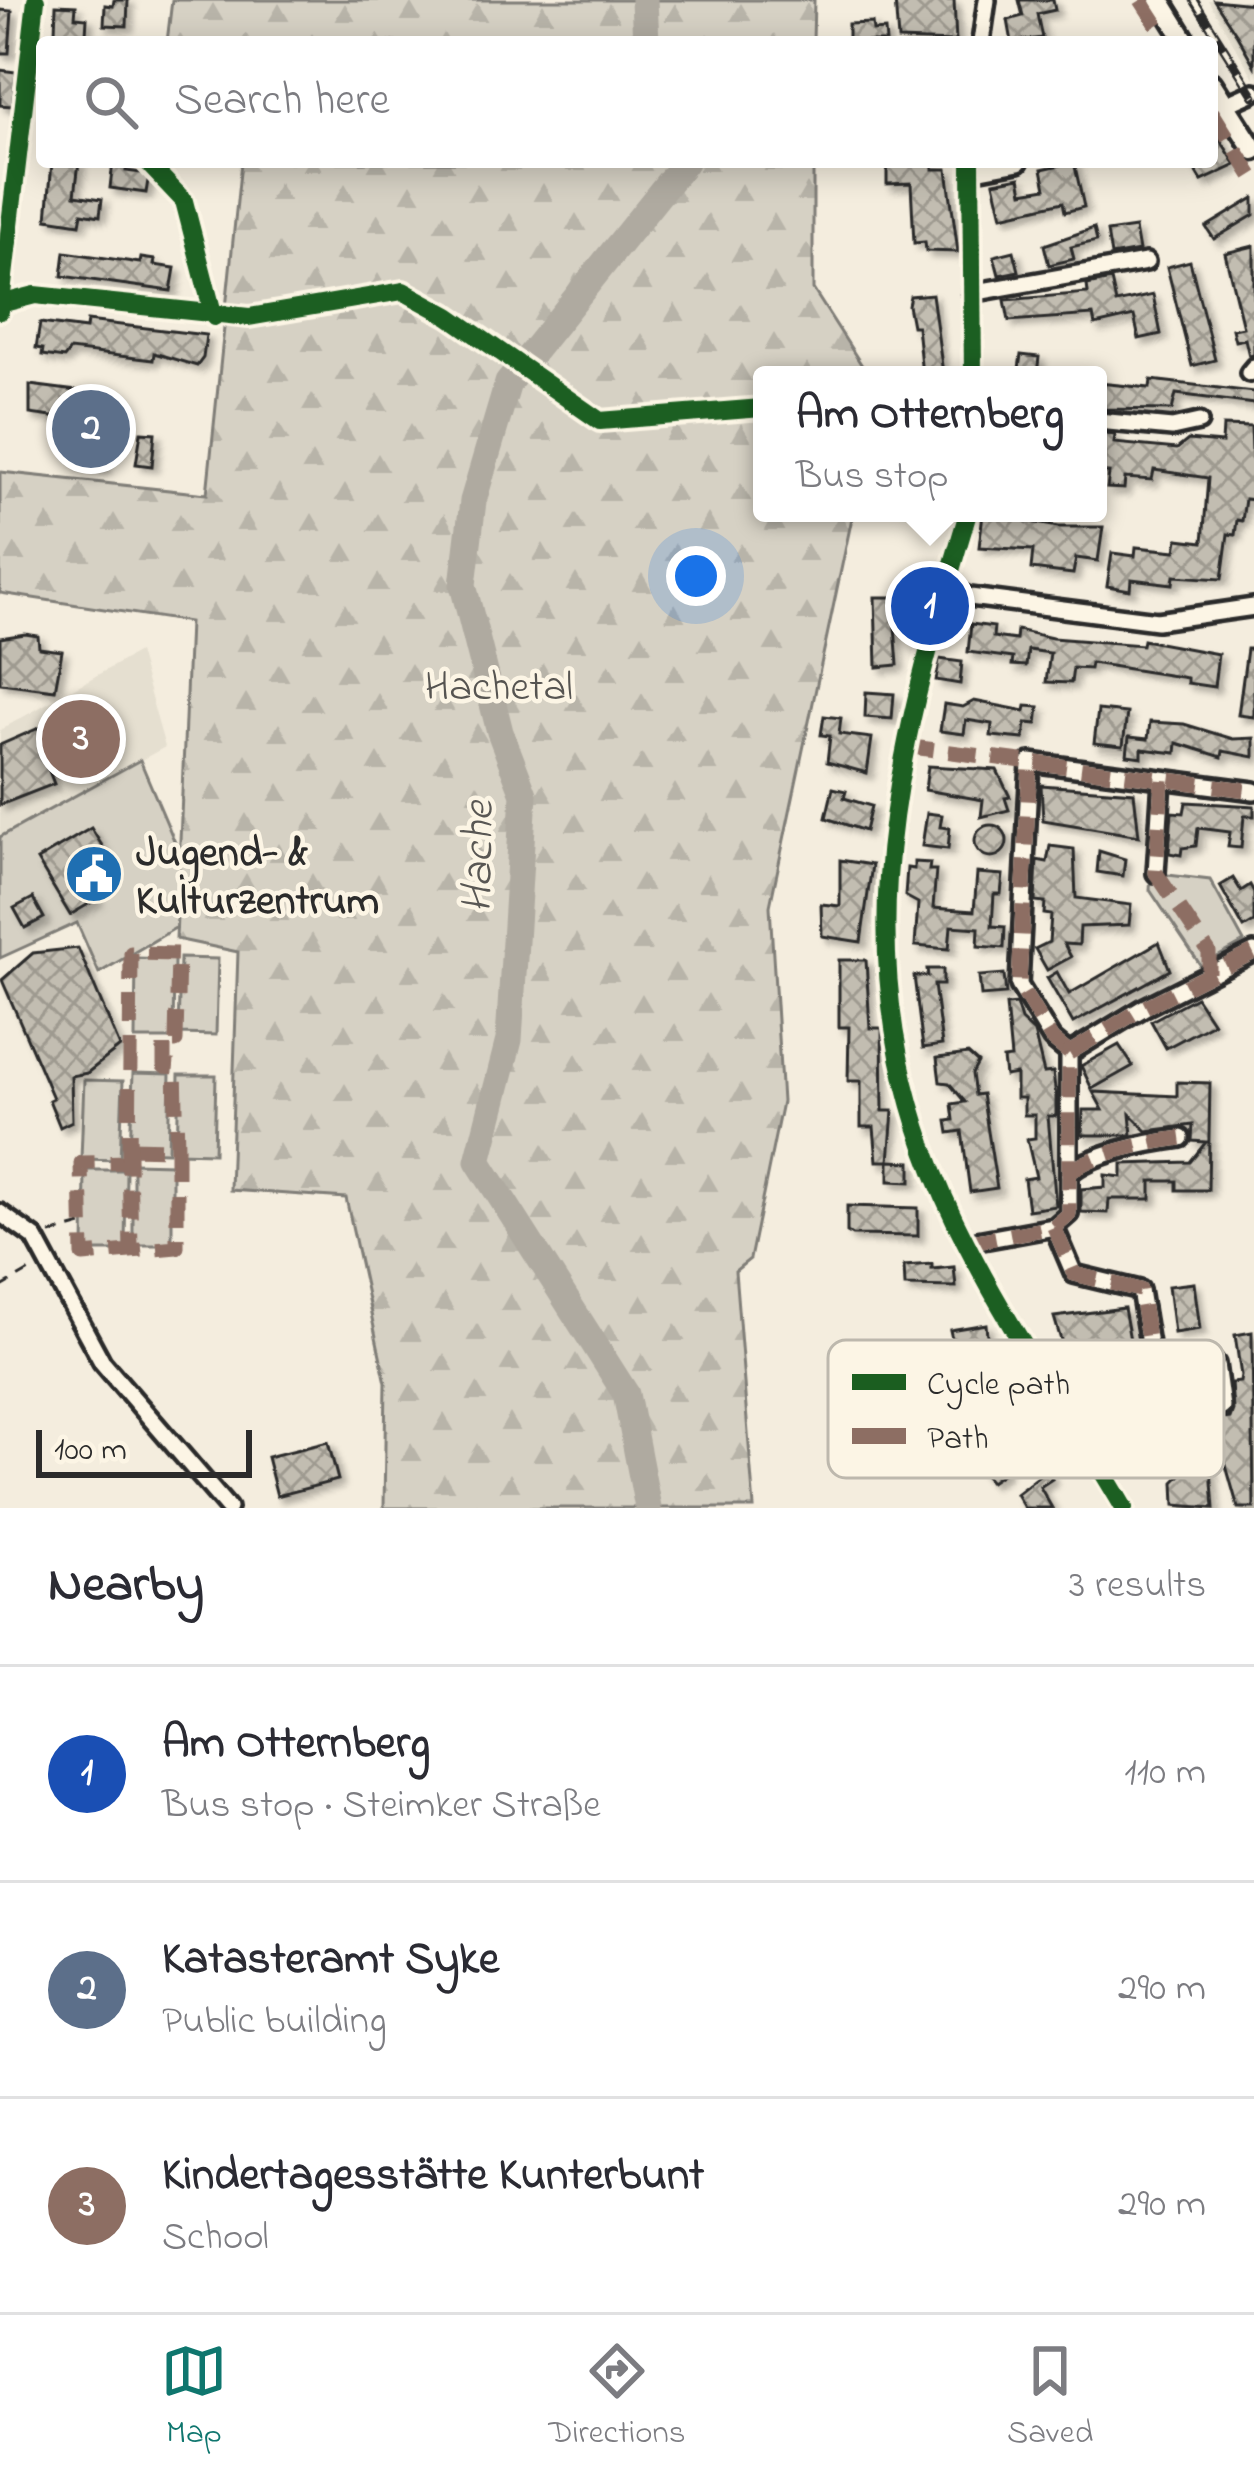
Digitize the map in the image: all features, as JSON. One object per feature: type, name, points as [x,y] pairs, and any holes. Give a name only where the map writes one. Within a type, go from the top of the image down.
[{"type":"main road","points":[[1160,0],[1182,36]]},
{"type":"main road","points":[[1218,94],[1254,150]]},
{"type":"street","points":[[0,310],[36,0]]},
{"type":"street","points":[[982,36],[986,0]]},
{"type":"street","points":[[1225,105],[1254,92]]},
{"type":"street","points":[[971,168],[973,366]]},
{"type":"street","points":[[970,293],[1146,262]]},
{"type":"street","points":[[1107,422],[1172,428],[1199,422]]},
{"type":"street","points":[[965,522],[904,746],[884,884],[884,936],[893,1039],[916,1128],[965,1243],[1025,1340]]},
{"type":"street","points":[[945,588],[970,598],[1156,620],[1254,607]]},
{"type":"street","points":[[1069,1053],[1052,1039],[1019,985],[1030,762],[1254,791]]},
{"type":"street","points":[[1156,873],[1162,780]]},
{"type":"street","points":[[1069,1053],[1145,1006],[1254,952]]},
{"type":"street","points":[[965,1243],[1054,1227],[1069,1214],[1069,1053]]},
{"type":"street","points":[[1069,1174],[1077,1165],[1136,1145],[1181,1138]]},
{"type":"street","points":[[0,1213],[35,1238],[102,1362],[228,1508]]},
{"type":"street","points":[[1054,1227],[1074,1274],[1140,1290],[1148,1340]]},
{"type":"street","points":[[1107,1478],[1124,1508]]},
{"type":"path","points":[[0,1288],[33,1272],[35,1238],[82,1225]]},
{"type":"shaded area","points":[[1208,0],[1254,0],[1254,78],[1235,46]]},
{"type":"shaded area","points":[[138,652],[165,747],[0,837],[0,730]]},
{"type":"green space","points":[[172,0],[814,0],[813,36],[168,36]]},
{"type":"green space","name":"Hachetal","points":[[240,168],[813,168],[813,289],[862,366],[753,366],[753,522],[851,522],[770,906],[782,1102],[750,1259],[735,1271],[754,1508],[384,1508],[386,1383],[346,1198],[230,1190],[238,952],[176,939],[189,622],[0,593],[0,472],[207,494]]},
{"type":"green space","name":"Jugend- & Kulturzentrum","points":[[140,760],[204,911],[99,973],[77,923],[0,958],[0,837]]},
{"type":"green space","points":[[1151,873],[1210,880],[1244,942],[1201,966],[1150,890]]},
{"type":"green space","points":[[136,958],[174,959],[173,1039],[135,1039]]},
{"type":"green space","points":[[180,958],[218,959],[216,1035],[178,1034]]},
{"type":"green space","points":[[133,1073],[170,1074],[168,1152],[130,1151]]},
{"type":"green space","points":[[179,1075],[216,1075],[214,1153],[177,1152]]},
{"type":"green space","points":[[84,1080],[123,1081],[120,1160],[81,1159]]},
{"type":"green space","points":[[133,1163],[172,1164],[172,1245],[133,1245]]},
{"type":"green space","points":[[85,1170],[126,1170],[125,1251],[84,1251]]},
{"type":"building","points":[[114,0],[128,0],[127,26],[104,25],[105,5],[113,6]]},
{"type":"building","points":[[895,0],[954,0],[956,36],[898,36]]},
{"type":"building","points":[[1019,0],[1053,0],[1055,10],[1037,14],[1042,36],[1011,36],[1008,20],[1023,16]]},
{"type":"building","points":[[1214,0],[1254,4],[1254,65],[1237,35]]},
{"type":"building","points":[[56,5],[76,6],[75,17],[87,18],[86,34],[55,32]]},
{"type":"building","points":[[0,10],[12,11],[9,53],[0,53]]},
{"type":"building","points":[[872,23],[873,31],[885,30],[886,36],[848,36],[848,24]]},
{"type":"building","points":[[0,70],[16,72],[12,106],[0,105]]},
{"type":"building","points":[[1218,136],[1236,165],[1202,181],[1194,168],[1218,168]]},
{"type":"building","points":[[51,168],[78,168],[75,195],[102,199],[100,216],[82,213],[80,224],[47,219]]},
{"type":"building","points":[[112,168],[149,174],[146,193],[110,188]]},
{"type":"building","points":[[887,168],[947,169],[958,252],[926,251],[925,242],[914,243],[911,183],[887,184]]},
{"type":"building","points":[[1075,168],[1084,207],[1065,212],[1063,202],[1002,216],[994,182],[1020,177],[1023,192],[1046,188],[1042,169]]},
{"type":"building","points":[[1254,198],[1254,215],[1214,239],[1206,227]]},
{"type":"building","points":[[1094,228],[1097,241],[1071,247],[1074,259],[1049,265],[1044,245]]},
{"type":"building","points":[[1135,228],[1139,251],[1111,256],[1107,232]]},
{"type":"building","points":[[1254,246],[1254,355],[1249,356],[1245,339],[1235,341],[1232,329],[1243,327],[1225,253]]},
{"type":"building","points":[[1014,251],[1019,271],[999,275],[994,256]]},
{"type":"building","points":[[65,252],[140,263],[141,258],[155,260],[154,265],[175,268],[171,291],[62,276]]},
{"type":"building","points":[[1190,261],[1215,360],[1192,366],[1167,267]]},
{"type":"building","points":[[1111,280],[1116,303],[1153,295],[1161,334],[1139,339],[1134,316],[1095,325],[1093,315],[1009,321],[1005,300],[1088,293],[1087,285]]},
{"type":"building","points":[[932,294],[942,366],[921,366],[910,296]]},
{"type":"building","points":[[87,321],[206,335],[203,358],[197,366],[154,353],[153,360],[70,350],[64,358],[42,355],[43,349],[36,348],[40,323],[86,329]]},
{"type":"building","points":[[1021,355],[1039,357],[1038,366],[1019,366]]},
{"type":"building","points":[[1151,380],[1254,392],[1254,404],[1176,394],[1172,410],[1107,409],[1107,384],[1150,388]]},
{"type":"building","points":[[30,385],[84,392],[109,425],[103,468],[71,463],[76,433],[66,419],[30,414]]},
{"type":"building","points":[[1223,426],[1251,427],[1254,500],[1245,499],[1242,521],[1237,520],[1235,535],[1228,534],[1222,579],[1174,576],[1173,584],[1131,579],[1130,590],[1107,586],[1112,553],[1135,556],[1136,547],[1176,551],[1178,539],[1203,542],[1208,478],[1154,470],[1152,480],[1125,478],[1124,489],[1107,488],[1107,434],[1115,435],[1114,443],[1177,449],[1188,440],[1222,443]]},
{"type":"building","points":[[141,432],[155,433],[152,466],[136,464]]},
{"type":"building","points":[[982,522],[1103,527],[1098,561],[1076,558],[1073,574],[1031,569],[1033,550],[979,547]]},
{"type":"building","points":[[875,597],[910,597],[910,626],[895,626],[898,665],[877,667]]},
{"type":"building","points":[[971,624],[994,627],[993,637],[1016,640],[1017,630],[1052,638],[1142,645],[1143,640],[1218,654],[1214,687],[1187,683],[1187,678],[1091,663],[1090,669],[1073,668],[1071,683],[1046,682],[1050,653],[1028,650],[1026,666],[1012,665],[1013,658],[968,652]]},
{"type":"building","points":[[38,636],[39,648],[62,651],[55,690],[0,683],[0,638]]},
{"type":"building","points":[[1247,649],[1254,649],[1254,717],[1238,715]]},
{"type":"building","points":[[939,659],[962,662],[960,684],[936,680]]},
{"type":"building","points":[[866,692],[894,694],[892,719],[865,717]]},
{"type":"building","points":[[89,698],[88,757],[49,771],[54,784],[0,805],[0,745],[48,724],[58,756],[69,707]]},
{"type":"building","points":[[974,701],[1025,711],[1026,706],[1039,707],[1037,724],[1026,723],[1024,739],[991,736],[992,724],[966,720],[964,734],[940,731],[944,704],[963,707]]},
{"type":"building","points":[[1098,710],[1127,713],[1123,746],[1094,743]]},
{"type":"building","points":[[824,716],[841,718],[839,734],[872,738],[867,773],[827,762],[830,736],[821,735]]},
{"type":"building","points":[[1150,722],[1184,724],[1233,739],[1254,738],[1254,757],[1223,751],[1222,757],[1177,743],[1176,753],[1142,749],[1142,757],[1127,755],[1129,737],[1148,739]]},
{"type":"building","points":[[928,766],[997,770],[1010,797],[1005,798],[1009,810],[981,817],[983,800],[925,790]]},
{"type":"building","points":[[1041,785],[1134,792],[1139,836],[1043,820]]},
{"type":"building","points":[[833,788],[846,791],[844,798],[871,806],[865,831],[826,818]]},
{"type":"building","points":[[1186,802],[1254,806],[1254,816],[1244,816],[1241,848],[1228,847],[1230,832],[1198,828],[1196,846],[1182,848],[1181,855],[1169,853],[1172,812],[1184,813]]},
{"type":"building","points":[[927,813],[942,815],[940,827],[950,828],[948,849],[922,846]]},
{"type":"building","points":[[991,825],[1002,830],[1007,841],[1002,852],[991,857],[980,852],[975,841],[980,830]]},
{"type":"building","name":"Jugend- & Kulturzentrum","points":[[91,828],[106,852],[78,869],[97,899],[70,915],[37,860]]},
{"type":"building","points":[[1050,846],[1074,849],[1076,898],[1131,905],[1129,925],[1080,927],[1079,945],[1064,944],[1071,957],[1047,970],[1035,949],[1049,942],[1051,915],[1044,914],[1045,902],[1035,901],[1037,860],[1047,862]]},
{"type":"building","points":[[1099,851],[1125,859],[1123,876],[1097,872]]},
{"type":"building","points":[[840,860],[872,865],[861,942],[822,936],[821,904],[840,906]]},
{"type":"building","points":[[914,862],[930,863],[929,870],[936,870],[933,908],[974,911],[977,873],[1003,875],[1001,894],[994,894],[992,926],[1005,927],[1004,948],[978,946],[979,928],[951,926],[949,949],[915,946],[918,903],[905,896],[907,868],[914,869]]},
{"type":"building","points":[[1233,878],[1241,891],[1250,885],[1254,892],[1254,922],[1244,928],[1220,886]]},
{"type":"building","points":[[33,898],[44,918],[25,928],[14,908]]},
{"type":"building","points":[[1159,942],[1170,970],[1073,1023],[1047,978],[1057,972],[1069,994]]},
{"type":"building","points":[[78,948],[120,1047],[87,1073],[71,1076],[72,1121],[60,1127],[49,1100],[53,1098],[2,980],[33,953]]},
{"type":"building","points":[[839,960],[866,960],[870,1028],[882,1028],[883,1111],[893,1111],[889,1161],[877,1161],[874,1127],[861,1127],[861,1081],[848,1081],[849,1027],[839,1027]]},
{"type":"building","points":[[927,969],[943,969],[943,985],[934,985],[942,1045],[923,1048],[914,976],[928,976]]},
{"type":"building","points":[[1004,974],[1006,994],[981,996],[979,976]]},
{"type":"building","points":[[1196,997],[1213,1023],[1166,1048],[1151,1021]]},
{"type":"building","points":[[1016,1004],[1021,1020],[1034,1032],[1044,1073],[1053,1072],[1056,1097],[1056,1116],[1048,1116],[1056,1206],[1028,1210],[1024,1179],[1036,1177],[1027,1139],[1035,1138],[1035,1115],[1024,1115],[1024,1098],[1016,1098],[1016,1074],[1005,1076],[1003,1059],[1011,1058],[1006,1005]]},
{"type":"building","points":[[1119,1045],[1133,1066],[1092,1089],[1081,1066]]},
{"type":"building","points":[[968,1054],[978,1063],[972,1074],[975,1095],[982,1094],[997,1188],[970,1192],[962,1131],[949,1133],[947,1121],[954,1120],[952,1104],[965,1102],[949,1083],[940,1082],[937,1058]]},
{"type":"building","points":[[1177,1082],[1210,1083],[1208,1190],[1177,1190],[1177,1181],[1151,1181],[1151,1199],[1109,1199],[1108,1213],[1081,1212],[1081,1189],[1105,1187],[1105,1175],[1122,1177],[1122,1164],[1190,1162],[1206,1142],[1192,1141],[1193,1125],[1147,1131],[1130,1114],[1132,1135],[1082,1135],[1083,1110],[1103,1110],[1093,1092],[1177,1096]]},
{"type":"building","points":[[889,1161],[911,1162],[911,1182],[889,1181]]},
{"type":"building","points":[[847,1206],[918,1208],[918,1236],[852,1235],[847,1232]]},
{"type":"building","points":[[932,1264],[932,1269],[954,1267],[956,1287],[905,1286],[904,1266]]},
{"type":"building","points":[[1194,1283],[1200,1329],[1174,1333],[1168,1286]]},
{"type":"building","points":[[1124,1308],[1130,1340],[1061,1340],[1054,1317]]},
{"type":"building","points":[[986,1324],[987,1340],[952,1340],[950,1330]]},
{"type":"building","points":[[1252,1332],[1254,1508],[1238,1508],[1224,1459],[1224,1419],[1230,1418],[1233,1410],[1231,1383],[1240,1382],[1241,1376],[1235,1335]]},
{"type":"building","points":[[328,1442],[338,1480],[277,1496],[267,1457]]},
{"type":"building","points":[[1037,1478],[1052,1479],[1040,1487],[1052,1508],[1024,1508],[1016,1494]]},
{"type":"building","points":[[1212,1478],[1214,1508],[1175,1505],[1174,1482]]},
{"type":"waterway","name":"Hache","points":[[644,0],[646,36]]},
{"type":"waterway","name":"Hache","points":[[648,1508],[626,1394],[478,1161],[509,1040],[524,794],[500,732],[463,585],[473,501],[508,383],[680,168]]},
{"type":"railway","points":[[1194,0],[1216,36]]},
{"type":"railway","points":[[1218,38],[1254,96]]},
{"type":"marked path","points":[[1141,0],[1164,36]]},
{"type":"marked path","points":[[1218,122],[1254,179]]},
{"type":"marked path","points":[[904,746],[1030,762]]},
{"type":"marked path","points":[[1069,1053],[1052,1039],[1019,985],[1030,762],[1254,791]]},
{"type":"marked path","points":[[1162,780],[1156,873],[1209,952],[1209,973]]},
{"type":"marked path","points":[[966,1243],[1054,1227],[1069,1214],[1069,1053],[1145,1007],[1254,952]]},
{"type":"marked path","points":[[129,1162],[131,953],[178,954],[176,1041],[164,1041],[164,1066],[175,1067],[177,1149]]},
{"type":"marked path","points":[[1069,1174],[1106,1154],[1181,1138]]},
{"type":"marked path","points":[[130,1148],[177,1149],[177,1247],[83,1255],[81,1163],[129,1162],[131,1247]]},
{"type":"marked path","points":[[1054,1227],[1074,1274],[1140,1290],[1148,1340]]},
{"type":"cycle path","points":[[0,311],[36,0]]},
{"type":"cycle path","points":[[153,168],[184,201],[214,317]]},
{"type":"cycle path","points":[[971,168],[973,366]]},
{"type":"cycle path","points":[[0,304],[35,295],[249,317],[403,291],[449,316],[600,421],[753,409]]},
{"type":"cycle path","points":[[965,522],[916,700],[898,790],[888,879],[888,968],[899,1058],[925,1149],[966,1243],[1021,1340]]},
{"type":"cycle path","points":[[1106,1478],[1124,1508]]},
{"type":"place","name":"Katasteramt Syke","points":[[91,429]]},
{"type":"place","name":"Am Otternberg","points":[[930,606]]},
{"type":"place","name":"Kindertagesstätte Kunterbunt","points":[[81,739]]},
{"type":"place","name":"Jugend- & Kulturzentrum","points":[[94,874]]}]
